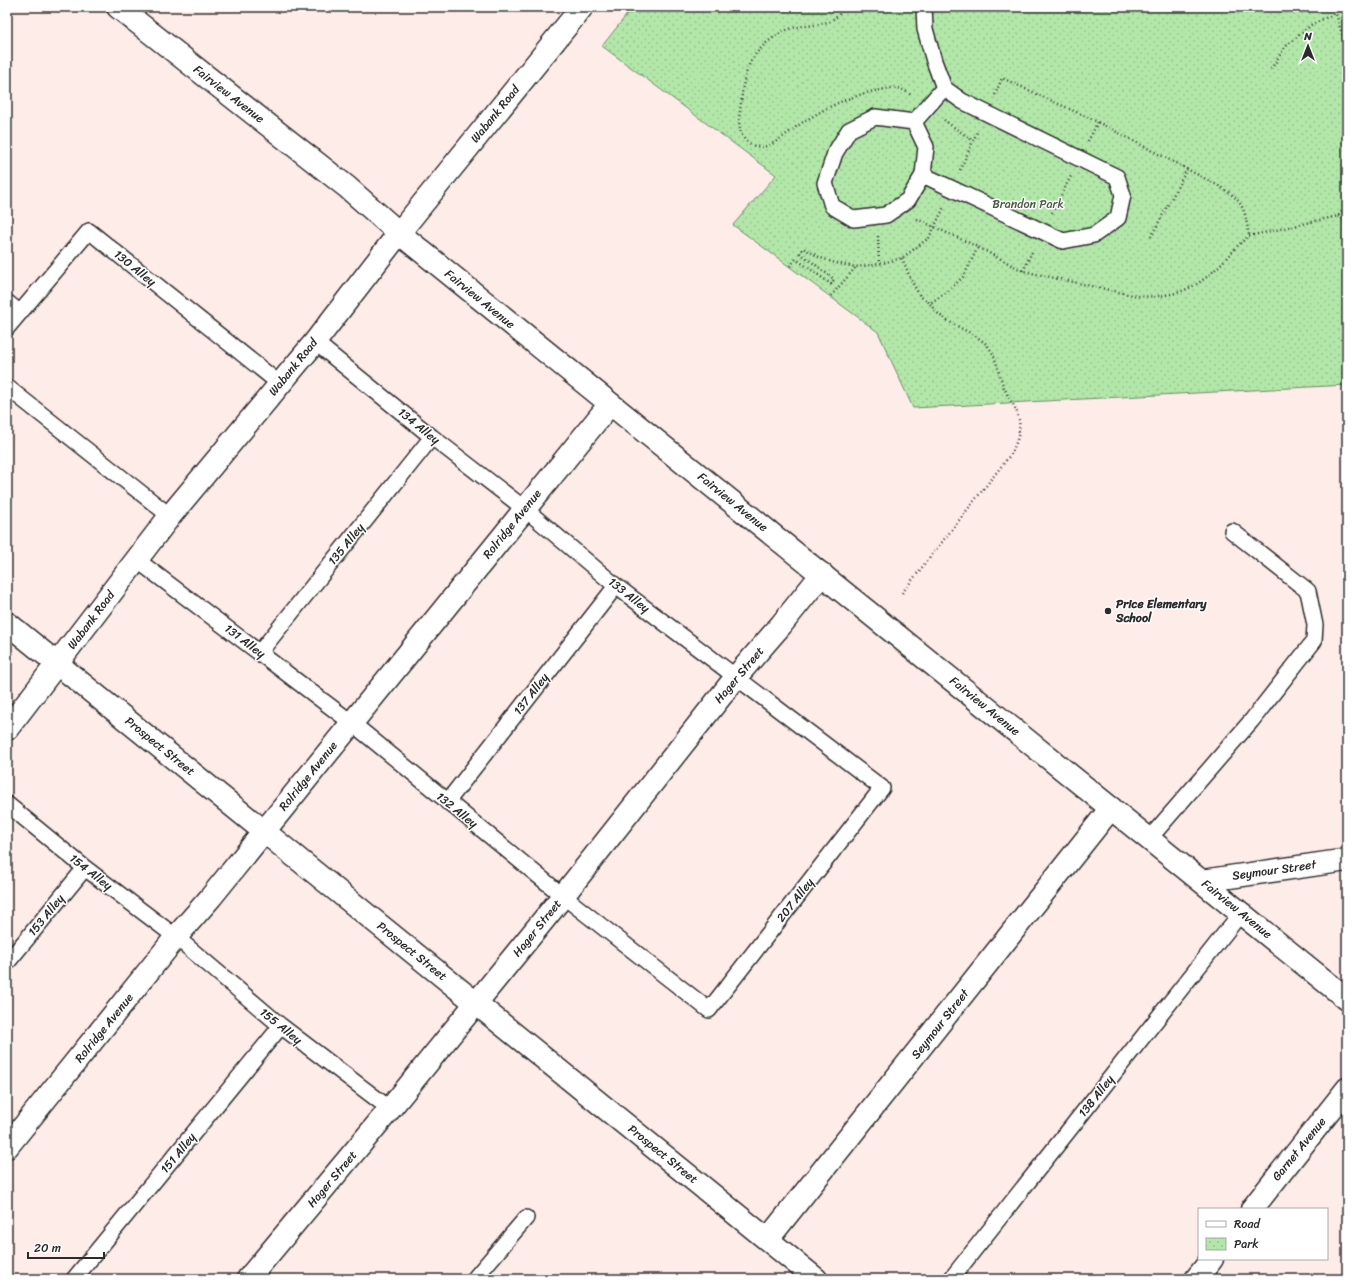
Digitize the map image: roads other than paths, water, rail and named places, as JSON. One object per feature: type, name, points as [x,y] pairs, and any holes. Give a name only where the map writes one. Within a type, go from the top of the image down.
[{"type":"street","name":"Fairview Avenue","points":[[118,7],[347,187],[399,233],[1347,999]]},
{"type":"street","name":"Wabank Road","points":[[7,730],[170,516],[314,342],[399,233],[582,7]]},
{"type":"street","name":"Rolridge Avenue","points":[[7,1147],[610,404]]},
{"type":"street","name":"Hager Street","points":[[248,1279],[390,1109],[563,896],[736,677],[781,625],[822,574]]},
{"type":"street","name":"Prospect Street","points":[[7,623],[816,1279]]},
{"type":"street","name":"Seymour Street","points":[[768,1239],[1111,808]]},
{"type":"street","name":"Seymour Street","points":[[1202,881],[1347,860]]},
{"type":"street","name":"Garnet Avenue","points":[[1253,1208],[1347,1089]]},
{"type":"street","points":[[1196,1279],[1211,1260]]},
{"type":"lane","points":[[922,175],[1063,241],[1094,235],[1118,218],[1123,195],[1117,177],[962,101],[944,88],[934,61],[926,29],[924,7]]},
{"type":"lane","points":[[914,122],[944,88]]},
{"type":"lane","points":[[875,117],[914,122],[926,147],[922,175],[908,200],[886,215],[854,219],[832,206],[825,183],[835,153],[849,130],[875,117]]},
{"type":"lane","name":"130 Alley","points":[[7,328],[89,231],[280,384]]},
{"type":"lane","points":[[7,302],[20,313]]},
{"type":"lane","name":"134 Alley","points":[[314,342],[432,437],[525,508]]},
{"type":"lane","points":[[7,387],[170,516]]},
{"type":"lane","name":"135 Alley","points":[[260,652],[432,437]]},
{"type":"lane","name":"133 Alley","points":[[525,508],[616,586],[736,677]]},
{"type":"lane","points":[[1149,839],[1252,720],[1314,641],[1315,625],[1308,592],[1232,531]]},
{"type":"lane","name":"131 Alley","points":[[137,560],[352,723]]},
{"type":"lane","name":"137 Alley","points":[[447,802],[616,586]]},
{"type":"lane","name":"207 Alley","points":[[563,896],[709,1010],[882,788],[736,677]]},
{"type":"lane","name":"132 Alley","points":[[352,723],[563,896]]},
{"type":"lane","name":"154 Alley","points":[[7,804],[85,868],[176,937]]},
{"type":"lane","name":"153 Alley","points":[[7,963],[85,868]]},
{"type":"lane","name":"138 Alley","points":[[951,1279],[1241,913]]},
{"type":"lane","name":"155 Alley","points":[[176,937],[281,1026],[390,1109]]},
{"type":"lane","name":"151 Alley","points":[[74,1279],[281,1026]]},
{"type":"lane","points":[[474,1279],[526,1218]]},
{"type":"place","name":"Price Elementary School","points":[[1108,611]]},
{"type":"park label","name":"Brandon Park","points":[[1028,204]]}]
